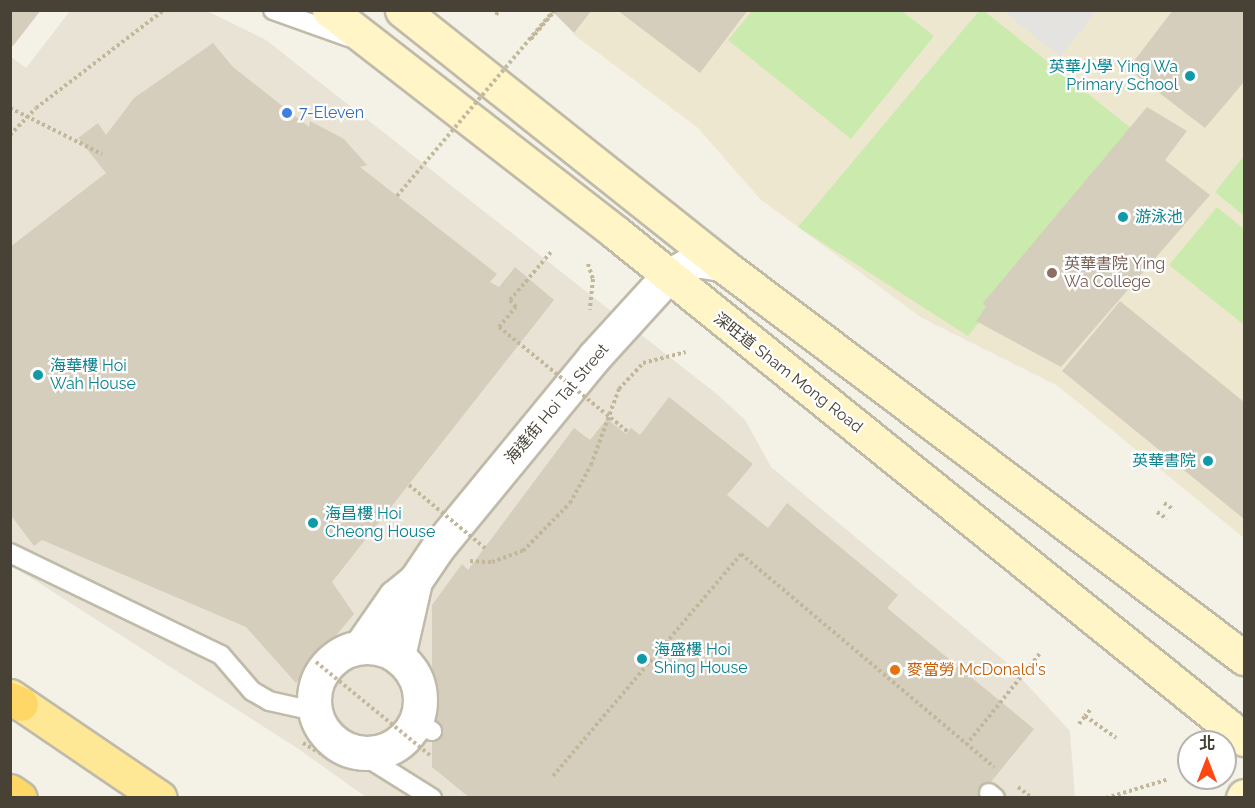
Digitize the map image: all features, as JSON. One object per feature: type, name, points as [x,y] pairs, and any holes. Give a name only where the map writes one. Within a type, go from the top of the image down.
[{"type":"highway","points":[[10,791],[20,798]]},
{"type":"main road","points":[[14,700],[160,798]]},
{"type":"street","name":"深旺道 Sham Mong Road","points":[[329,10],[365,42],[615,232],[667,277],[1245,739]]},
{"type":"street","points":[[402,10],[721,264],[1245,658]]},
{"type":"street","name":"海達街 Hoi Tat Street","points":[[361,646],[395,597],[415,581],[438,547],[587,366],[667,277],[696,260],[721,264]]},
{"type":"street","name":"海達街 Hoi Tat Street","points":[[398,656],[415,581]]},
{"type":"street","points":[[361,646],[378,647],[398,656],[412,671],[419,687],[424,726],[394,746],[360,753],[329,738],[319,726],[314,711],[313,698],[322,669],[334,656],[361,646]]},
{"type":"lane","points":[[273,11],[365,42]]},
{"type":"lane","points":[[10,553],[221,655],[252,691],[269,701],[314,711]]},
{"type":"lane","points":[[360,753],[432,798]]},
{"type":"path","points":[[10,135],[36,108],[164,10]]},
{"type":"path","points":[[531,39],[554,10]]},
{"type":"path","points":[[397,196],[554,10]]},
{"type":"path","points":[[10,108],[102,154]]},
{"type":"path","points":[[551,252],[510,300],[516,308],[499,327],[628,432]]},
{"type":"path","points":[[460,560],[492,562],[524,551],[570,503],[591,465],[619,389],[643,363],[686,352]]},
{"type":"path","points":[[409,486],[485,548]]},
{"type":"path","points":[[1164,503],[1174,510]]},
{"type":"path","points":[[1157,512],[1167,519]]},
{"type":"path","points":[[553,777],[741,555],[999,771]]},
{"type":"path","points":[[966,745],[1041,652]]},
{"type":"path","points":[[316,662],[432,757]]},
{"type":"path","points":[[1079,724],[1090,710]]},
{"type":"path","points":[[1085,716],[1116,738]]},
{"type":"path","points":[[1106,798],[1166,780]]},
{"type":"path","points":[[1015,784],[1032,798]]},
{"type":"shaded area","name":"英華書院 Ying Wa College","points":[[592,10],[1244,11],[1244,538],[1058,386],[922,318],[760,199],[698,128],[573,34]]},
{"type":"shaded area","points":[[70,11],[207,11],[266,40],[718,395],[745,420],[771,467],[1006,662],[1070,731],[1075,797],[366,797],[297,748],[11,565],[10,56],[26,68]]},
{"type":"shaded area","points":[[1003,11],[1097,11],[1060,57]]},
{"type":"green space","points":[[752,11],[902,11],[934,36],[851,139],[728,40]]},
{"type":"green space","points":[[979,11],[984,11],[1132,129],[968,336],[798,227]]},
{"type":"green space","points":[[1244,156],[1244,216],[1215,192]]},
{"type":"green space","points":[[1217,207],[1244,229],[1244,325],[1169,265]]},
{"type":"building","points":[[10,10],[41,10],[13,46],[10,44]]},
{"type":"building","points":[[551,10],[592,10],[574,33]]},
{"type":"building","points":[[617,10],[748,10],[700,73]]},
{"type":"building","name":"英華小學 Ying Wa Primary School","points":[[1173,10],[1244,10],[1244,82],[1205,128],[1128,69]]},
{"type":"building","points":[[213,43],[233,67],[309,127],[310,121],[344,139],[367,165],[360,167],[497,274],[490,282],[499,287],[515,267],[554,300],[332,582],[354,614],[296,683],[246,627],[42,540],[34,546],[10,514],[10,247],[106,173],[78,138],[98,123],[106,135],[134,98]]},
{"type":"building","name":"游泳池","points":[[1147,107],[1187,131],[1165,160],[1210,195],[1061,367],[976,321],[986,307],[983,303]]},
{"type":"building","name":"英華書院","points":[[1120,301],[1244,402],[1244,519],[1062,371]]},
{"type":"building","points":[[669,397],[753,464],[727,495],[768,528],[787,503],[898,595],[887,608],[1034,729],[986,788],[992,798],[470,798],[432,767],[432,605],[462,564],[468,570],[574,428],[590,440],[607,419],[626,434],[631,428],[640,435]]},
{"type":"place","name":"英華小學 Ying Wa Primary School","points":[[1190,76]]},
{"type":"place","name":"7-Eleven","points":[[287,113]]},
{"type":"place","name":"游泳池","points":[[1123,217]]},
{"type":"place","name":"英華書院 Ying Wa College","points":[[1052,273]]},
{"type":"place","name":"海華樓 Hoi Wah House","points":[[38,375]]},
{"type":"place","name":"英華書院","points":[[1208,461]]},
{"type":"place","name":"海昌樓 Hoi Cheong House","points":[[313,523]]},
{"type":"place","name":"海盛樓 Hoi Shing House","points":[[642,659]]},
{"type":"place","name":"麥當勞 McDonald's","points":[[895,670]]}]
